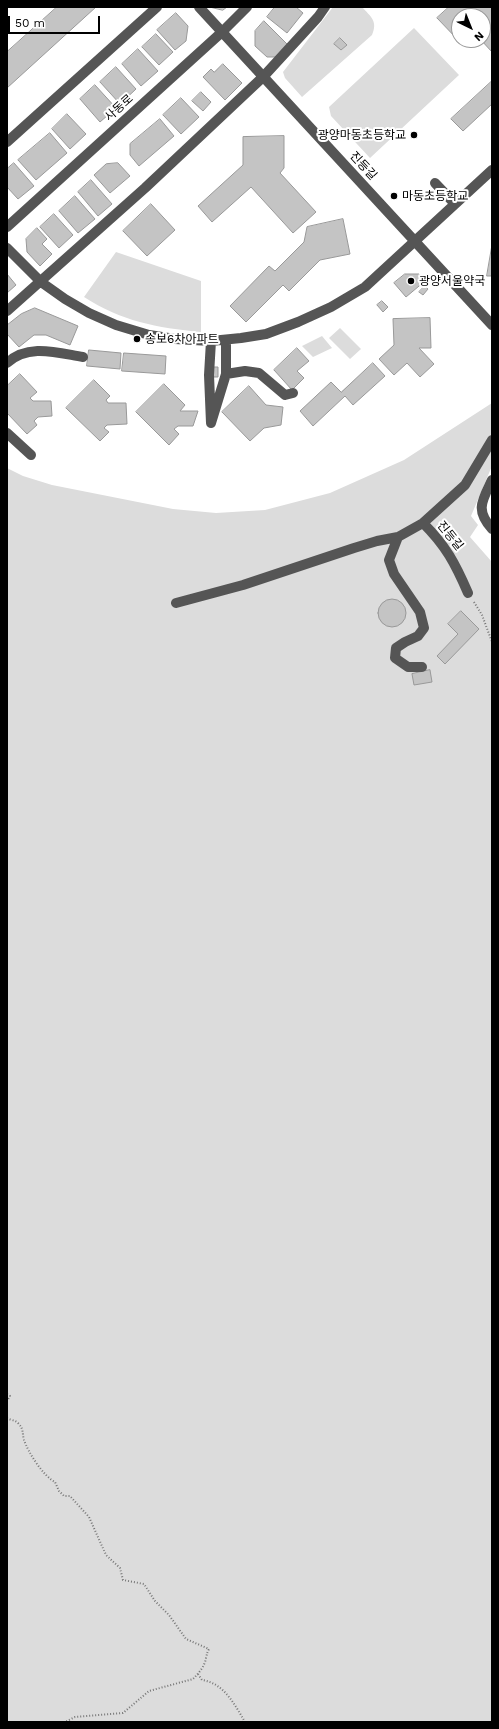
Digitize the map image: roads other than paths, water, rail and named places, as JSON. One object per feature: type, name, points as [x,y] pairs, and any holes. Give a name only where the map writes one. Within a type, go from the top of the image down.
[{"type":"street","points":[[7,142],[157,7]]},
{"type":"street","name":"진등길","points":[[199,7],[492,325]]},
{"type":"street","name":"사동로","points":[[7,227],[222,32],[247,7]]},
{"type":"street","points":[[7,311],[145,188],[263,77],[318,17],[325,7]]},
{"type":"street","points":[[7,248],[41,282],[65,299],[116,325],[149,335],[211,341],[266,334],[331,307],[365,287],[492,170]]},
{"type":"street","points":[[435,183],[454,204]]},
{"type":"street","points":[[211,341],[209,375],[211,423],[226,374],[226,340]]},
{"type":"street","points":[[7,363],[13,357],[36,350],[83,357]]},
{"type":"street","points":[[226,374],[245,371],[259,373],[285,395],[293,394]]},
{"type":"street","points":[[7,433],[31,455]]},
{"type":"street","name":"진등길","points":[[468,593],[454,562],[440,540],[423,523],[465,485],[492,440]]},
{"type":"street","points":[[492,480],[484,496],[481,511],[484,520],[492,529]]},
{"type":"street","points":[[176,603],[243,585],[377,541],[398,538],[423,523]]},
{"type":"street","points":[[398,538],[389,560],[394,574],[420,612],[424,628],[418,636],[396,648],[395,658],[408,667],[422,667]]},
{"type":"place","name":"광양마동초등학교","points":[[414,135]]},
{"type":"place","name":"마동초등학교","points":[[394,196]]},
{"type":"place","name":"광양서울약국","points":[[411,281]]},
{"type":"place","name":"송보6차아파트","points":[[137,339]]}]
